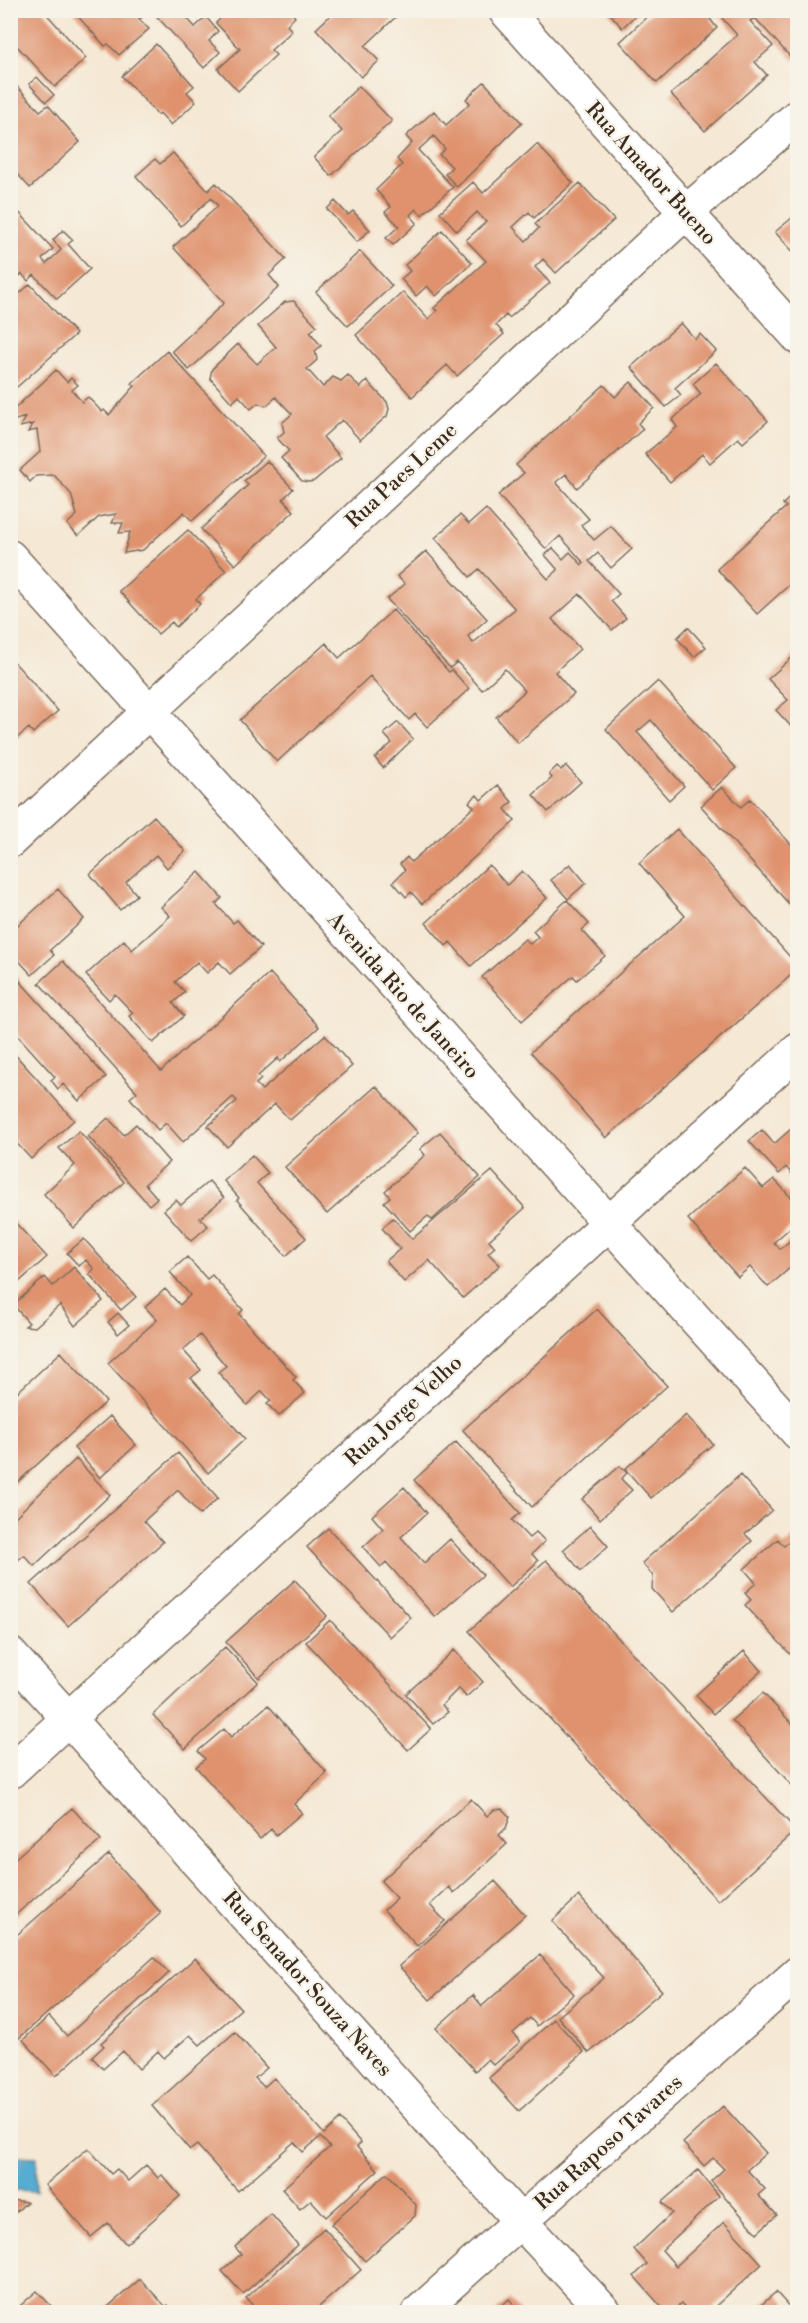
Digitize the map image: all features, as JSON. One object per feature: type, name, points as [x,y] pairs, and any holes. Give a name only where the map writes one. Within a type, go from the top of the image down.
[{"type":"street","name":"Rua Amador Bueno","points":[[505,10],[798,338]]},
{"type":"street","name":"Rua Paes Leme","points":[[10,841],[685,213],[798,116]]},
{"type":"street","name":"Avenida Rio de Janeiro","points":[[10,557],[798,1433]]},
{"type":"street","name":"Rua Jorge Velho","points":[[10,1772],[798,1050]]},
{"type":"street","name":"Rua Senador Souza Naves","points":[[10,1654],[605,2313]]},
{"type":"street","name":"Rua Raposo Tavares","points":[[419,2313],[798,1973]]},
{"type":"water","points":[[11,2156],[37,2157],[36,2191],[11,2190]]},
{"type":"building","points":[[20,10],[43,10],[86,58],[55,87],[17,46],[10,51],[10,19]]},
{"type":"building","points":[[72,10],[139,10],[144,16],[139,19],[149,29],[119,55],[108,44],[105,46]]},
{"type":"building","points":[[151,10],[180,10],[195,27],[206,17],[218,31],[209,41],[220,52],[204,68]]},
{"type":"building","points":[[229,10],[290,10],[295,17],[287,25],[292,31],[271,50],[276,55],[238,91],[218,69],[240,49],[216,23]]},
{"type":"building","points":[[336,10],[403,10],[365,46],[379,61],[361,77],[316,29]]},
{"type":"building","points":[[607,10],[641,10],[622,28]]},
{"type":"building","points":[[654,10],[725,10],[718,17],[715,14],[710,19],[717,28],[657,83],[620,42]]},
{"type":"building","points":[[730,10],[798,10],[798,57],[794,61],[755,18],[750,21],[773,46],[755,62],[767,75],[705,131],[671,94],[737,35],[722,18]]},
{"type":"building","points":[[156,44],[194,86],[187,92],[196,102],[171,125],[160,113],[158,115],[122,76]]},
{"type":"building","points":[[37,77],[54,95],[46,102],[29,84]]},
{"type":"building","points":[[10,79],[40,111],[48,105],[80,142],[30,188],[10,166]]},
{"type":"building","points":[[484,82],[522,123],[457,187],[445,174],[452,167],[439,154],[445,149],[434,136],[418,150],[453,187],[422,215],[416,209],[410,215],[417,223],[393,245],[386,238],[399,226],[385,212],[391,207],[376,190],[402,165],[397,159],[412,143],[406,136],[434,111],[446,125],[470,103],[466,99]]},
{"type":"building","points":[[359,86],[392,121],[331,176],[314,157],[342,131],[328,116]]},
{"type":"building","points":[[537,144],[573,183],[534,218],[529,212],[513,227],[526,241],[539,228],[535,224],[580,183],[614,220],[556,273],[543,259],[535,267],[550,283],[509,318],[506,315],[496,325],[504,334],[457,376],[447,365],[412,397],[356,335],[403,292],[428,319],[437,311],[434,308],[486,261],[466,240],[486,222],[477,212],[457,231],[440,212],[473,182],[483,193]]},
{"type":"building","points":[[173,153],[208,191],[216,183],[286,259],[269,275],[279,287],[189,370],[172,351],[224,303],[173,247],[218,206],[211,198],[181,226],[136,176],[155,159],[160,164]]},
{"type":"building","points":[[335,201],[348,215],[353,211],[370,230],[357,242],[327,209]]},
{"type":"building","points":[[15,208],[53,249],[42,259],[46,264],[61,250],[53,240],[63,230],[73,240],[68,244],[90,269],[57,299],[34,275],[28,281],[22,274],[17,278],[10,270],[10,212]]},
{"type":"building","points":[[798,213],[798,257],[775,232]]},
{"type":"building","points":[[442,230],[472,263],[436,296],[427,286],[416,296],[401,279],[410,271],[405,265]]},
{"type":"building","points":[[360,251],[392,286],[348,326],[316,292]]},
{"type":"building","points":[[10,281],[18,289],[10,296]]},
{"type":"building","points":[[30,284],[76,334],[17,387],[10,380],[10,302]]},
{"type":"building","points":[[294,301],[317,326],[310,332],[321,346],[315,351],[317,360],[307,369],[323,387],[333,377],[341,381],[348,375],[360,388],[367,381],[387,402],[389,409],[387,416],[360,440],[342,420],[323,437],[341,458],[314,481],[309,482],[302,481],[281,458],[289,451],[277,438],[284,432],[282,423],[292,414],[276,397],[266,406],[258,403],[251,409],[239,396],[232,403],[210,378],[212,369],[238,344],[257,364],[276,347],[258,326],[285,302]]},
{"type":"building","points":[[681,323],[695,339],[700,334],[716,351],[675,388],[681,395],[666,407],[631,367]]},
{"type":"building","points":[[167,351],[264,456],[192,521],[184,512],[143,550],[124,553],[130,532],[119,533],[123,523],[112,523],[116,514],[99,517],[78,536],[67,524],[77,515],[71,494],[54,475],[36,476],[30,482],[20,470],[40,452],[37,430],[28,432],[33,424],[20,427],[25,417],[10,422],[12,411],[56,370],[67,382],[71,378],[78,385],[72,390],[82,402],[88,397],[102,412],[104,410],[109,415],[135,386],[132,383]]},
{"type":"building","points":[[716,363],[768,421],[743,443],[738,438],[710,463],[702,454],[670,482],[645,454],[677,427],[672,420],[701,394],[693,384]]},
{"type":"building","points":[[631,382],[654,408],[638,423],[643,429],[577,488],[566,474],[556,482],[589,519],[581,525],[594,540],[611,526],[632,549],[611,568],[598,553],[589,561],[619,594],[611,601],[626,618],[612,630],[580,594],[552,619],[580,649],[555,672],[574,694],[518,743],[496,717],[525,691],[505,669],[482,690],[457,662],[450,668],[387,599],[405,584],[397,576],[426,551],[487,619],[468,636],[473,643],[515,609],[479,569],[470,577],[435,538],[460,515],[469,524],[486,509],[548,579],[558,570],[545,555],[553,548],[563,559],[570,552],[582,565],[584,563],[560,536],[546,549],[498,495],[524,473],[516,465],[604,385],[615,397]]},
{"type":"building","points":[[267,461],[293,489],[283,499],[294,511],[235,565],[201,529],[248,485],[244,481]]},
{"type":"building","points":[[798,490],[798,577],[757,614],[717,569],[786,507],[783,504]]},
{"type":"building","points":[[188,530],[226,571],[196,599],[200,604],[176,627],[172,622],[158,634],[119,591]]},
{"type":"building","points":[[393,610],[449,672],[452,670],[469,689],[427,727],[415,714],[409,720],[370,676],[277,762],[240,720],[326,643],[339,658]]},
{"type":"building","points":[[688,627],[706,647],[694,657],[677,638]]},
{"type":"building","points":[[796,654],[798,656],[798,734],[776,710],[788,700],[768,679]]},
{"type":"building","points":[[14,662],[58,711],[33,733],[29,728],[10,744],[10,665]]},
{"type":"building","points":[[658,681],[736,768],[712,790],[651,720],[637,732],[684,786],[669,800],[606,729]]},
{"type":"building","points":[[398,722],[413,739],[383,768],[375,758],[392,743],[384,734]]},
{"type":"building","points":[[557,766],[561,770],[566,766],[581,782],[548,812],[533,795],[552,778],[549,774]]},
{"type":"building","points":[[498,785],[512,802],[505,809],[515,821],[422,904],[411,892],[406,897],[393,882],[405,870],[400,864],[407,857],[411,862],[474,807],[469,802],[477,795],[481,800]]},
{"type":"building","points":[[722,787],[741,807],[750,799],[798,852],[798,914],[701,806]]},
{"type":"building","points":[[154,816],[185,851],[167,868],[156,855],[126,882],[137,895],[120,910],[90,874]]},
{"type":"building","points":[[677,829],[798,966],[798,969],[606,1138],[531,1052],[685,916],[639,863]]},
{"type":"building","points":[[570,864],[586,883],[568,899],[551,880]]},
{"type":"building","points":[[489,865],[507,885],[522,871],[547,898],[471,966],[450,942],[446,946],[426,923]]},
{"type":"building","points":[[199,872],[222,898],[216,904],[233,923],[237,920],[261,947],[230,974],[219,962],[207,973],[197,962],[175,982],[185,992],[173,1003],[184,1016],[153,1043],[129,1016],[133,1013],[115,994],[109,1000],[86,975],[124,940],[132,950],[170,916],[161,907]]},
{"type":"building","points":[[58,889],[84,919],[50,950],[54,955],[32,975],[10,951],[10,932]]},
{"type":"building","points":[[567,900],[589,924],[582,930],[605,956],[577,980],[573,976],[522,1021],[482,977],[525,939],[530,944],[538,937],[533,931]]},
{"type":"building","points":[[63,961],[161,1071],[270,973],[319,1027],[280,1062],[278,1058],[258,1076],[261,1079],[256,1084],[262,1090],[325,1035],[352,1066],[290,1120],[275,1104],[227,1147],[208,1126],[237,1101],[233,1097],[183,1142],[166,1123],[158,1130],[130,1098],[137,1092],[39,983]]},
{"type":"building","points":[[10,970],[106,1077],[79,1101],[63,1084],[58,1089],[51,1080],[55,1077],[10,1027]]},
{"type":"building","points":[[10,1049],[74,1120],[31,1159],[10,1136]]},
{"type":"building","points":[[376,1086],[418,1133],[327,1214],[285,1167]]},
{"type":"building","points":[[108,1118],[124,1135],[136,1124],[169,1162],[145,1184],[157,1198],[149,1205],[88,1136]]},
{"type":"building","points":[[798,1123],[798,1181],[786,1167],[779,1174],[749,1141],[762,1130],[774,1144]]},
{"type":"building","points":[[79,1131],[124,1182],[74,1228],[44,1194],[75,1165],[59,1148]]},
{"type":"building","points":[[440,1132],[480,1177],[432,1220],[428,1216],[410,1231],[384,1202],[390,1197],[385,1191],[425,1155],[420,1149]]},
{"type":"building","points":[[252,1155],[268,1173],[257,1183],[306,1238],[286,1256],[237,1200],[239,1198],[224,1181]]},
{"type":"building","points":[[745,1168],[763,1188],[774,1179],[798,1205],[798,1221],[774,1242],[780,1249],[798,1234],[798,1261],[768,1287],[750,1267],[738,1277],[688,1219]]},
{"type":"building","points":[[492,1171],[525,1208],[489,1240],[495,1247],[488,1253],[500,1265],[463,1298],[429,1260],[404,1282],[386,1261],[400,1249],[382,1228],[393,1218],[412,1239]]},
{"type":"building","points":[[209,1181],[224,1198],[200,1218],[208,1226],[191,1241],[164,1210],[176,1200],[181,1205]]},
{"type":"building","points":[[10,1217],[47,1257],[10,1290]]},
{"type":"building","points":[[84,1239],[136,1297],[121,1310],[89,1274],[94,1269],[86,1260],[79,1266],[67,1253]]},
{"type":"building","points":[[187,1257],[207,1279],[212,1275],[243,1310],[239,1314],[296,1377],[293,1380],[305,1393],[279,1416],[267,1404],[271,1401],[262,1391],[247,1405],[218,1372],[226,1366],[200,1335],[183,1350],[201,1370],[191,1378],[245,1439],[208,1473],[108,1363],[157,1320],[145,1307],[165,1289],[180,1305],[190,1295],[170,1272]]},
{"type":"building","points":[[74,1267],[103,1301],[75,1326],[60,1305],[35,1327],[25,1326],[29,1323],[13,1305],[45,1277],[53,1286]]},
{"type":"building","points":[[597,1309],[667,1386],[532,1507],[463,1430]]},
{"type":"building","points":[[118,1313],[129,1325],[118,1334],[108,1322]]},
{"type":"building","points":[[61,1352],[106,1402],[10,1489],[10,1399]]},
{"type":"building","points":[[686,1415],[713,1444],[651,1498],[625,1469]]},
{"type":"building","points":[[110,1416],[136,1445],[100,1478],[74,1448]]},
{"type":"building","points":[[456,1442],[520,1513],[512,1520],[529,1538],[536,1532],[545,1541],[532,1554],[538,1561],[510,1587],[414,1480]]},
{"type":"building","points":[[178,1453],[218,1498],[200,1515],[178,1490],[144,1521],[163,1542],[68,1626],[31,1584]]},
{"type":"building","points":[[76,1459],[110,1495],[34,1566],[24,1555],[17,1561],[10,1555],[10,1514],[14,1518]]},
{"type":"building","points":[[620,1466],[627,1473],[621,1479],[632,1490],[600,1519],[582,1499]]},
{"type":"building","points":[[740,1475],[772,1510],[745,1534],[752,1541],[673,1612],[652,1589],[653,1576],[642,1563]]},
{"type":"building","points":[[404,1487],[427,1513],[401,1537],[424,1563],[450,1539],[483,1575],[435,1617],[386,1562],[381,1567],[363,1547],[383,1529],[372,1516]]},
{"type":"building","points":[[590,1526],[608,1546],[581,1571],[563,1550]]},
{"type":"building","points":[[328,1528],[411,1618],[390,1637],[307,1547]]},
{"type":"building","points":[[798,1533],[798,1651],[795,1649],[790,1654],[745,1605],[751,1600],[745,1593],[756,1583],[744,1569],[778,1539],[784,1546]]},
{"type":"building","points":[[546,1560],[796,1830],[718,1901],[469,1631]]},
{"type":"building","points":[[295,1580],[327,1616],[259,1678],[226,1642]]},
{"type":"building","points":[[330,1620],[431,1729],[408,1750],[306,1642]]},
{"type":"building","points":[[225,1647],[258,1682],[185,1749],[153,1715]]},
{"type":"building","points":[[454,1650],[483,1682],[466,1697],[459,1688],[442,1705],[448,1712],[433,1724],[406,1694]]},
{"type":"building","points":[[744,1651],[761,1671],[713,1714],[696,1695]]},
{"type":"building","points":[[763,1693],[798,1730],[798,1792],[732,1720]]},
{"type":"building","points":[[268,1705],[327,1773],[294,1804],[302,1813],[276,1835],[271,1829],[260,1839],[196,1767],[205,1759],[198,1751],[224,1729],[231,1737]]},
{"type":"building","points":[[471,1799],[487,1816],[494,1810],[502,1809],[510,1817],[506,1828],[499,1835],[507,1844],[454,1893],[449,1887],[430,1905],[445,1921],[417,1946],[384,1910],[397,1898],[381,1881]]},
{"type":"building","points":[[72,1808],[101,1840],[12,1918],[10,1863]]},
{"type":"building","points":[[109,1854],[161,1913],[18,2039],[10,2031],[10,1941]]},
{"type":"building","points":[[495,1881],[525,1915],[430,2000],[399,1966]]},
{"type":"building","points":[[579,1896],[662,1991],[589,2053],[558,2017],[604,1978],[552,1921]]},
{"type":"building","points":[[540,1955],[574,1994],[537,2026],[530,2018],[513,2033],[520,2042],[494,2065],[488,2059],[475,2071],[436,2028],[473,1995],[482,2006]]},
{"type":"building","points":[[154,1957],[169,1973],[56,2076],[23,2040],[49,2016],[67,2036]]},
{"type":"building","points":[[195,1958],[241,2009],[200,2045],[190,2035],[164,2058],[158,2051],[139,2069],[123,2051],[103,2069],[92,2057],[104,2046],[101,2043]]},
{"type":"building","points":[[554,2019],[584,2052],[519,2111],[489,2078]]},
{"type":"building","points":[[235,2032],[267,2068],[255,2078],[264,2087],[274,2078],[324,2134],[340,2119],[361,2143],[357,2147],[378,2170],[326,2217],[311,2200],[300,2209],[282,2189],[330,2147],[320,2137],[303,2152],[294,2142],[238,2191],[197,2145],[190,2150],[152,2106]]},
{"type":"building","points":[[723,2106],[766,2153],[747,2170],[765,2189],[758,2195],[777,2215],[757,2233],[711,2181],[724,2169],[713,2158],[704,2166],[683,2143]]},
{"type":"building","points":[[88,2148],[111,2174],[117,2169],[128,2181],[146,2165],[158,2178],[162,2175],[180,2196],[126,2244],[108,2223],[91,2237],[45,2185]]},
{"type":"building","points":[[698,2170],[719,2196],[662,2250],[676,2266],[724,2222],[762,2264],[709,2312],[688,2312],[681,2304],[671,2312],[666,2312],[634,2276],[647,2264],[634,2249],[672,2213],[662,2202]]},
{"type":"building","points":[[387,2173],[416,2205],[415,2216],[365,2261],[331,2224]]},
{"type":"building","points":[[10,2200],[27,2202],[10,2217]]},
{"type":"building","points":[[271,2214],[298,2245],[243,2294],[222,2271],[241,2254],[235,2247]]},
{"type":"building","points":[[324,2228],[361,2270],[313,2312],[259,2312],[246,2298]]},
{"type":"building","points":[[140,2279],[166,2307],[168,2305],[174,2312],[102,2312]]},
{"type":"building","points":[[37,2291],[57,2312],[13,2312]]},
{"type":"building","points":[[776,2292],[794,2312],[753,2312]]},
{"type":"building","points":[[509,2299],[521,2312],[495,2312]]}]
